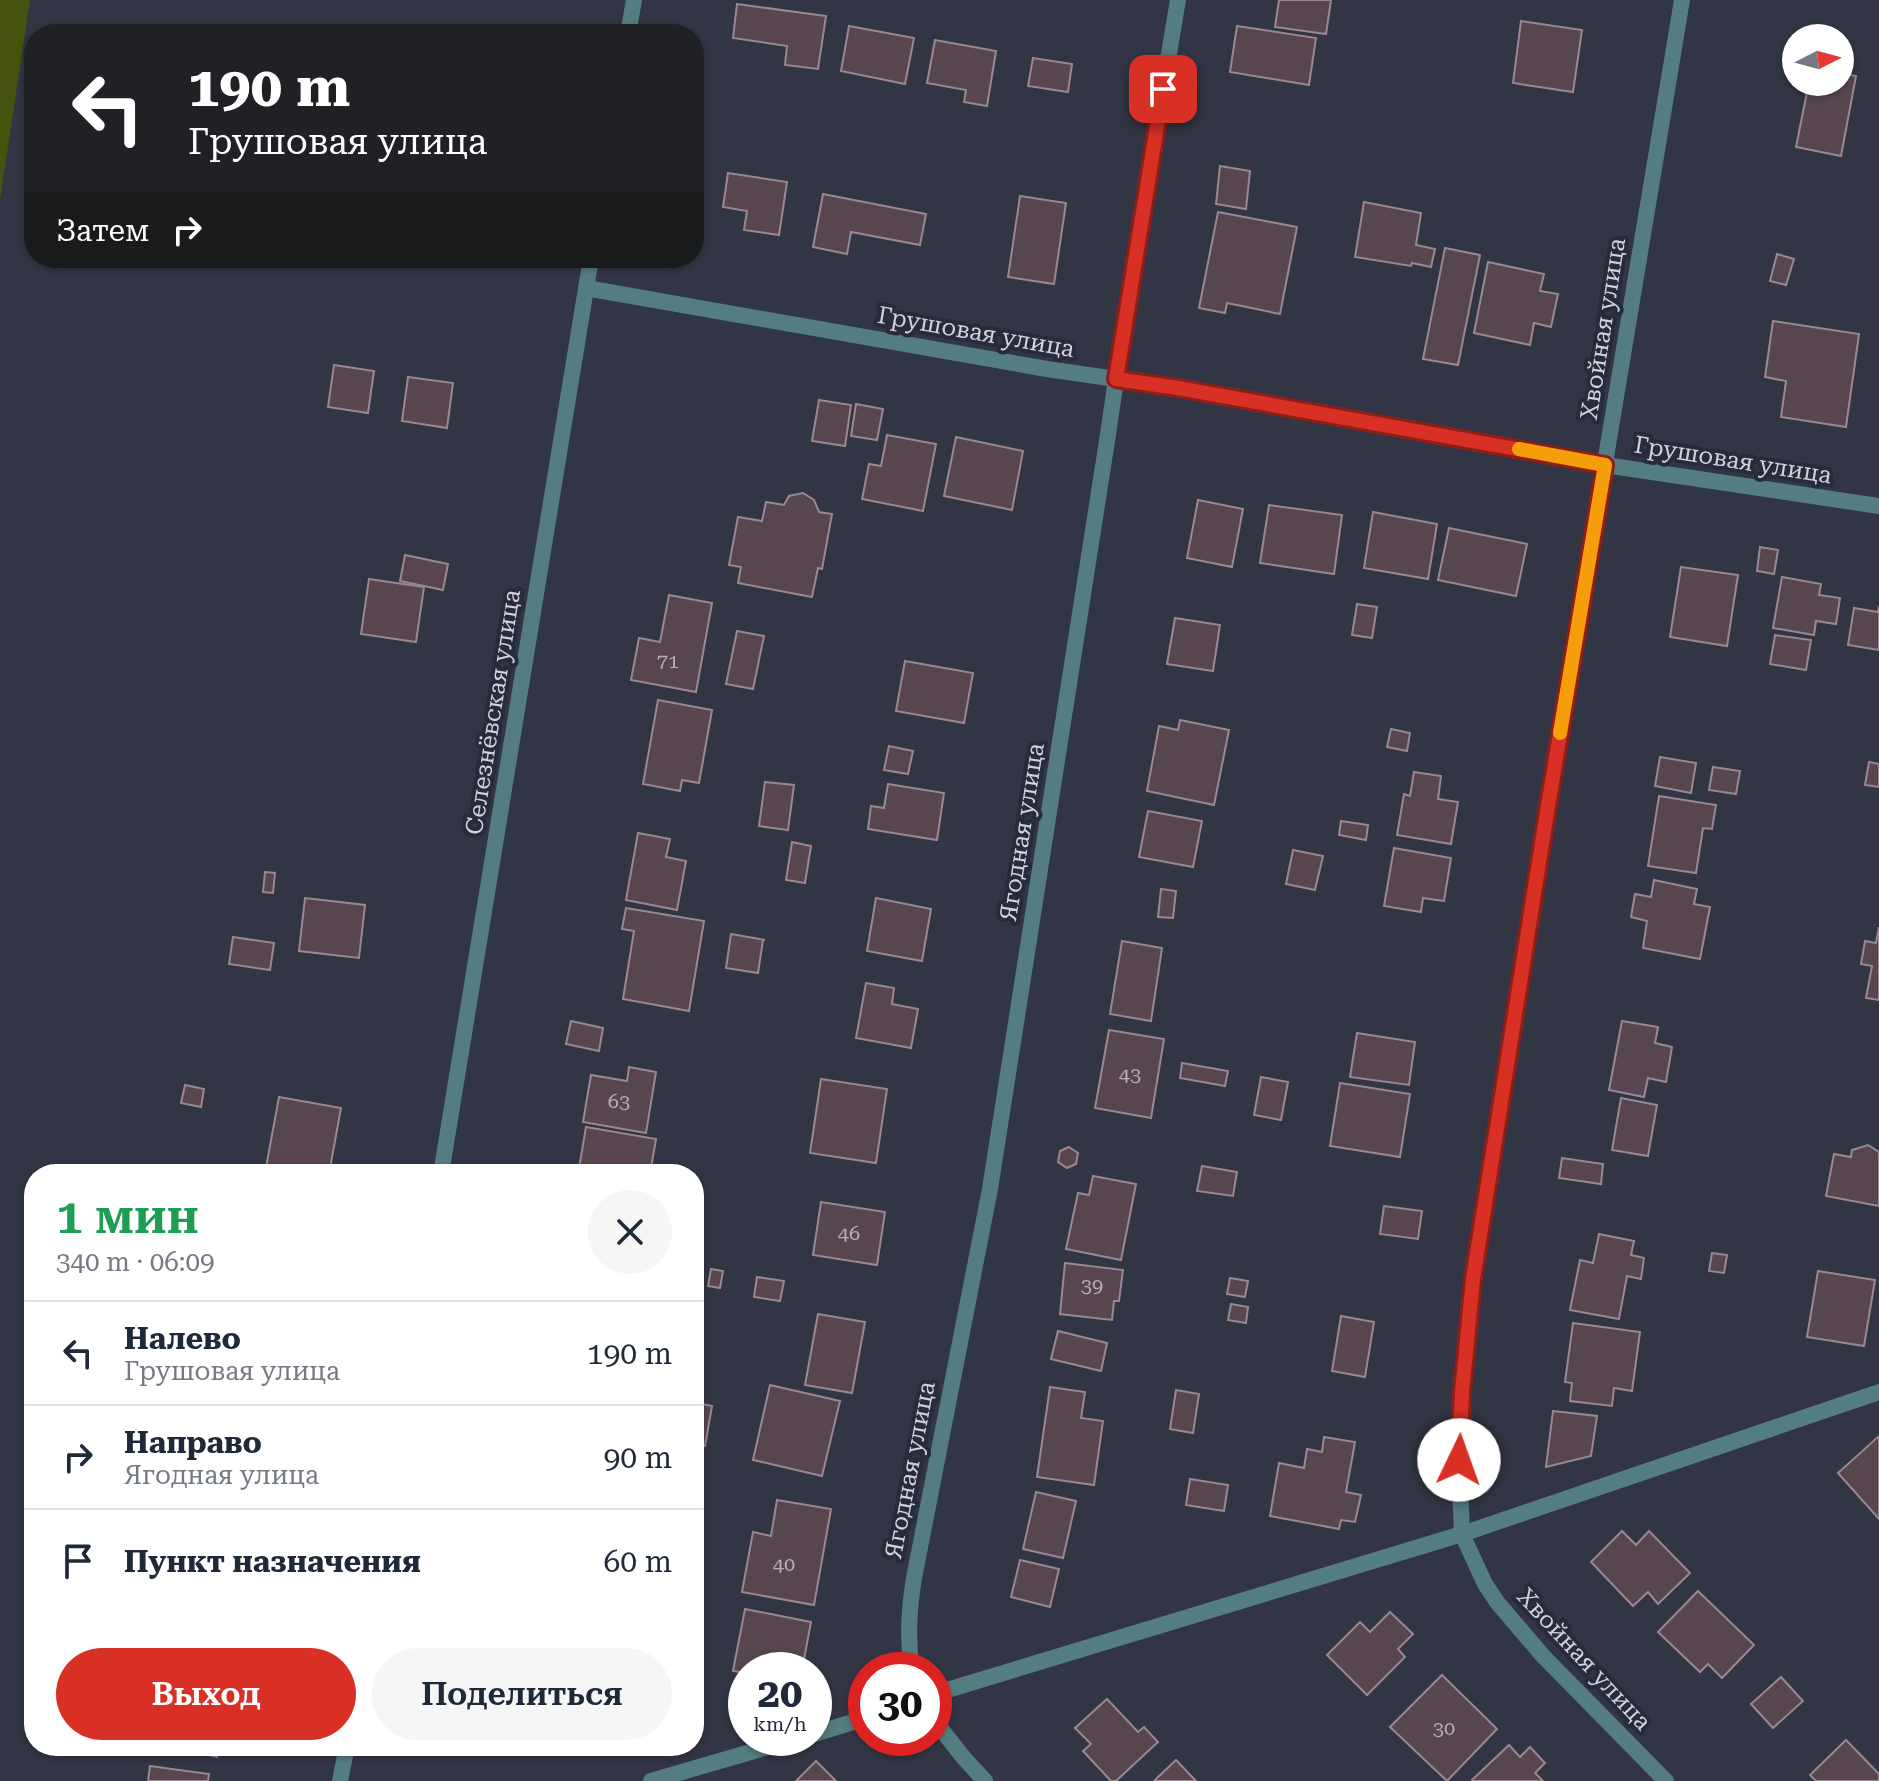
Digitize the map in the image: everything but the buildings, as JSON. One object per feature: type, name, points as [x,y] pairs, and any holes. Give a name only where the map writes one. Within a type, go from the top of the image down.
[{"type":"street","points":[[630,24],[634,0]]},
{"type":"street","name":"Ягодная улица","points":[[909,1652],[908,1621],[914,1578],[990,1189],[1178,0]]},
{"type":"street","name":"Хвойная улица","points":[[1666,1781],[1543,1656],[1497,1602],[1462,1534],[1459,1460],[1473,1279],[1682,0]]},
{"type":"street","name":"Селезнёвская улица","points":[[443,1164],[589,268]]},
{"type":"street","name":"Грушовая улица","points":[[586,288],[1047,369],[1178,388],[1605,465],[1879,506]]},
{"type":"street","points":[[952,1689],[1462,1534],[1879,1392]]},
{"type":"street","points":[[952,1743],[985,1781]]},
{"type":"street","points":[[340,1781],[345,1756]]},
{"type":"street","points":[[651,1781],[737,1756]]},
{"type":"green space","points":[[0,0],[30,0],[24,24],[0,200]]},
{"type":"slow traffic","points":[[1519,449],[1605,465],[1560,733]]},
{"type":"route","points":[[1163,89],[1116,379],[1605,465],[1473,1279],[1459,1460]]}]
